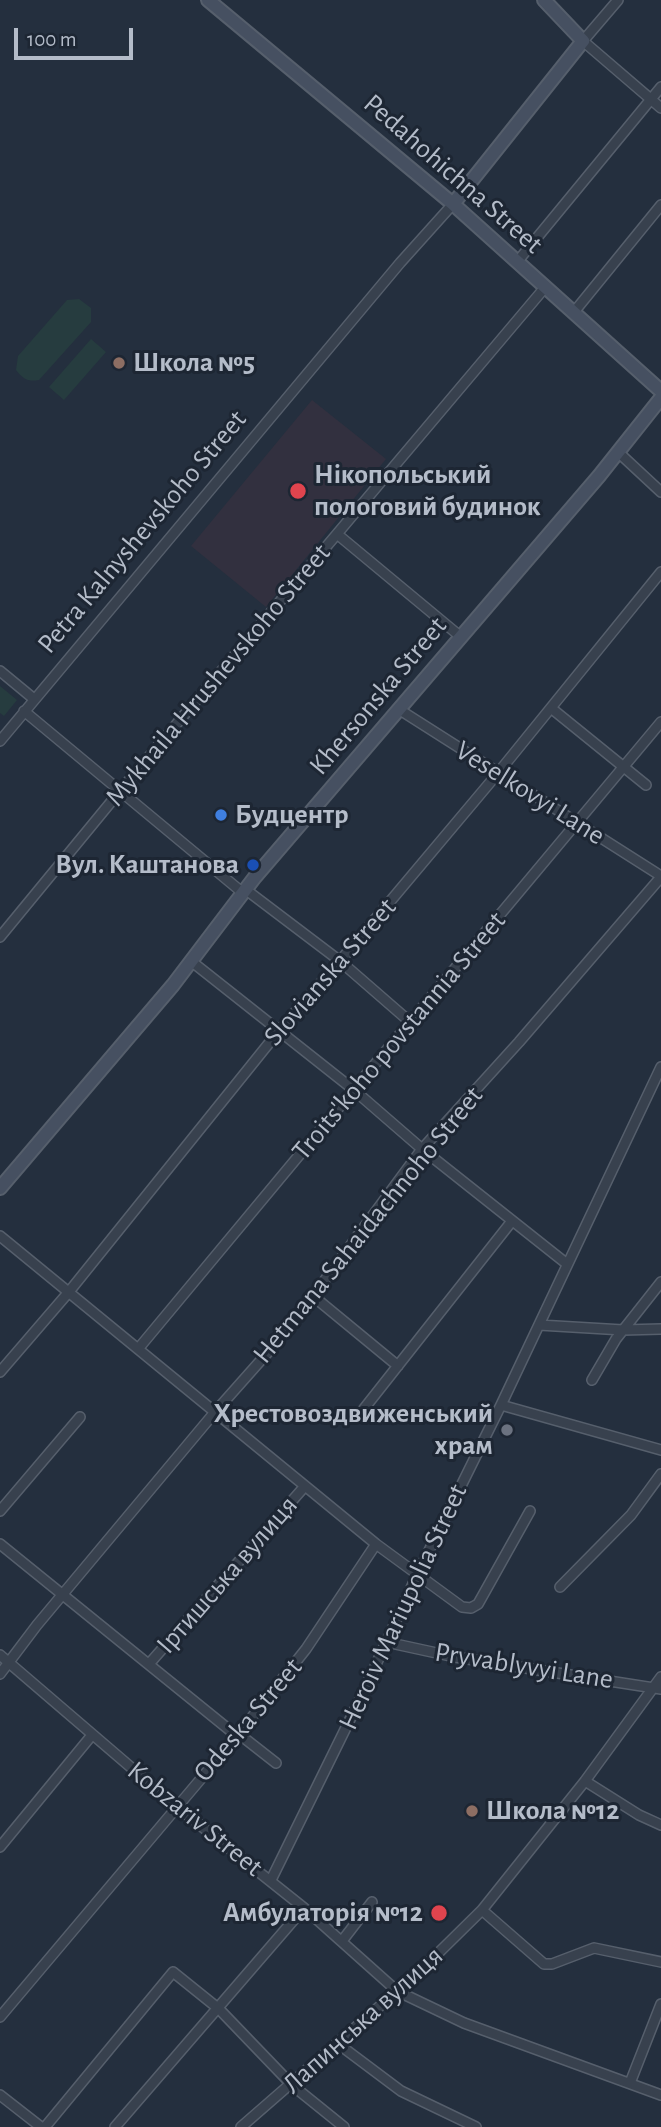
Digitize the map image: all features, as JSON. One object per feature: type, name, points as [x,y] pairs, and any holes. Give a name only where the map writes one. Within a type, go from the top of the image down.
[{"type":"main road","name":"Pedahohichna Street","points":[[208,0],[453,204],[661,391]]},
{"type":"main road","points":[[544,0],[583,41]]},
{"type":"main road","name":"Petra Kalnyshevskoho Street","points":[[453,204],[583,41]]},
{"type":"main road","name":"Khersonska Street","points":[[0,1188],[191,961],[244,891],[618,453],[661,398]]},
{"type":"street","name":"Petra Kalnyshevskoho Street","points":[[583,41],[618,0]]},
{"type":"street","points":[[583,41],[661,108]]},
{"type":"street","points":[[517,261],[661,87]]},
{"type":"street","name":"Petra Kalnyshevskoho Street","points":[[1,737],[400,263],[453,204]]},
{"type":"street","points":[[574,312],[661,205]]},
{"type":"street","name":"Mykhaila Hrushevskoho Street","points":[[0,937],[542,291],[548,289]]},
{"type":"street","points":[[618,453],[661,492]]},
{"type":"street","points":[[337,534],[461,637]]},
{"type":"street","name":"Slovianska Street","points":[[0,1372],[68,1293],[278,1032],[498,773],[661,572]]},
{"type":"street","points":[[0,671],[34,699]]},
{"type":"street","points":[[551,708],[646,785]]},
{"type":"street","name":"Veselkovyi Lane","points":[[400,710],[661,876]]},
{"type":"street","points":[[24,711],[244,891],[340,961],[409,1021]]},
{"type":"street","name":"Troits'koho povstannia Street","points":[[138,1349],[661,722]]},
{"type":"street","name":"Hetmana Sahaidachnoho Street","points":[[0,1674],[62,1595],[313,1296],[422,1149],[519,1042],[661,876]]},
{"type":"street","points":[[191,961],[567,1264]]},
{"type":"street","name":"Heroiv Mariupolia Street","points":[[271,1880],[661,1067]]},
{"type":"street","points":[[359,1415],[512,1222]]},
{"type":"street","points":[[0,1236],[376,1544],[462,1607],[471,1608],[478,1604],[530,1511]]},
{"type":"street","points":[[592,1380],[623,1330],[661,1282]]},
{"type":"street","points":[[313,1296],[398,1366]]},
{"type":"street","points":[[539,1325],[623,1330],[661,1329]]},
{"type":"street","points":[[501,1405],[661,1450]]},
{"type":"street","points":[[0,1511],[80,1417]]},
{"type":"street","points":[[560,1587],[631,1515],[661,1474]]},
{"type":"street","name":"Іртишська вулиця","points":[[149,1664],[305,1486]]},
{"type":"street","points":[[0,1544],[276,1763]]},
{"type":"street","name":"Odeska Street","points":[[0,2017],[238,1735],[306,1649],[376,1544]]},
{"type":"street","name":"Pryvablyvyi Lane","points":[[387,1642],[455,1657],[657,1688]]},
{"type":"street","name":"Kobzariv Street","points":[[0,1655],[176,1806],[271,1880],[397,1991],[464,2023],[661,2095]]},
{"type":"street","name":"Лапинська вулиця","points":[[241,2127],[397,1991],[482,1910],[657,1688],[661,1677]]},
{"type":"street","points":[[0,1847],[92,1735]]},
{"type":"street","points":[[585,1781],[639,1815],[661,1825]]},
{"type":"street","points":[[342,1941],[372,1902]]},
{"type":"street","points":[[115,2127],[304,1908]]},
{"type":"street","points":[[482,1910],[544,1964],[552,1964],[594,1948],[661,1962]]},
{"type":"street","points":[[0,2095],[43,2127],[173,1972],[219,2009],[292,2085],[344,2127]]},
{"type":"street","points":[[630,2083],[661,2004]]},
{"type":"street","points":[[337,2043],[401,2091],[475,2127]]},
{"type":"shaded area","name":"Нікопольський пологовий будинок","points":[[312,400],[386,459],[266,607],[191,546]]},
{"type":"green space","points":[[79,299],[91,308],[91,322],[39,380],[23,378],[16,370],[18,356],[67,300]]},
{"type":"green space","points":[[91,339],[106,352],[64,400],[49,387]]},
{"type":"green space","points":[[0,686],[17,700],[4,716],[0,713]]},
{"type":"place","name":"Школа №5","points":[[119,363]]},
{"type":"place","name":"Нікопольський пологовий будинок","points":[[298,491]]},
{"type":"place","name":"Будцентр","points":[[221,815]]},
{"type":"place","name":"Вул. Каштанова","points":[[253,865]]},
{"type":"place","name":"Хрестовоздвиженський храм","points":[[507,1430]]},
{"type":"place","name":"Школа №12","points":[[472,1811]]},
{"type":"place","name":"Амбулаторія №12","points":[[439,1913]]}]
